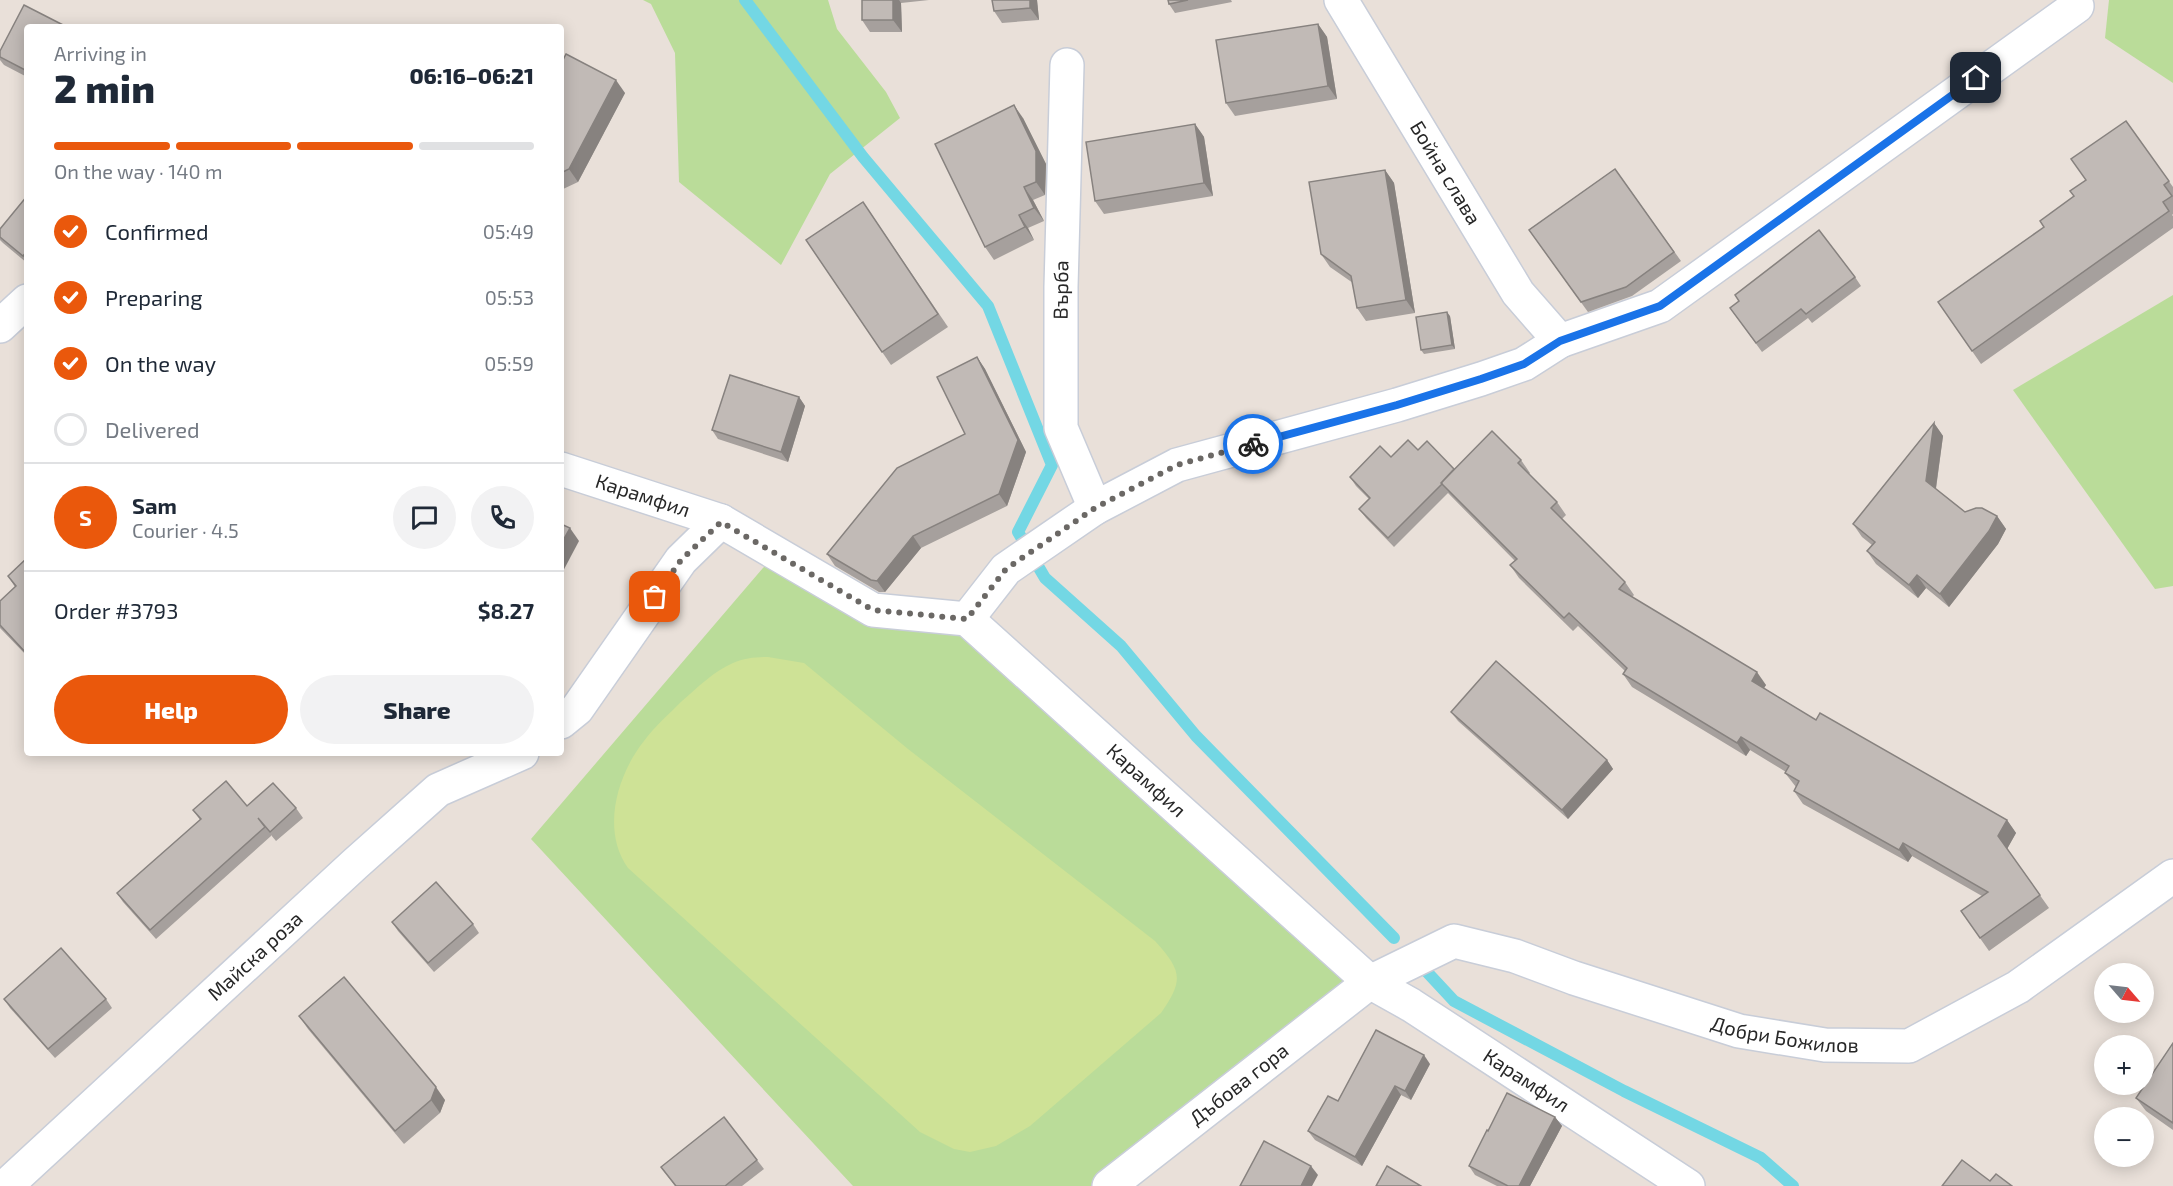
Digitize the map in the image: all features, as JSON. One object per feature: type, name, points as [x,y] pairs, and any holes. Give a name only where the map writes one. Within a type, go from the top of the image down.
[{"type":"street","name":"Бойна слава","points":[[1341,0],[1518,292],[1560,341]]},
{"type":"street","points":[[967,619],[1006,569],[1095,508],[1177,465],[1397,405],[1481,379],[1524,364],[1560,341],[1660,306],[2076,3]]},
{"type":"street","name":"Върба","points":[[1067,65],[1060,428],[1095,508]]},
{"type":"street","name":"Карамфил","points":[[564,470],[721,522],[873,610],[967,619],[1370,982],[1411,1005],[1688,1186]]},
{"type":"street","points":[[564,720],[577,709],[681,560],[721,522]]},
{"type":"street","name":"Майска роза","points":[[6,1186],[438,790],[515,756]]},
{"type":"street","name":"Добри Божилов","points":[[1370,982],[1454,941],[1515,956],[1574,978],[1739,1031],[1825,1045],[1909,1046],[2018,987],[2166,892]]},
{"type":"street","name":"Дъбова гора","points":[[1109,1186],[1370,982]]},
{"type":"green space","points":[[643,0],[828,0],[837,29],[886,92],[900,118],[830,174],[781,265],[679,182],[675,53],[651,4]]},
{"type":"green space","points":[[2109,0],[2173,0],[2173,83],[2105,38]]},
{"type":"green space","points":[[2173,295],[2173,586],[2155,589],[2013,390]]},
{"type":"green space","points":[[775,554],[873,610],[967,619],[1370,982],[1109,1186],[853,1186],[531,839]]},
{"type":"green space","points":[[768,657],[804,663],[908,749],[1155,941],[1175,968],[1177,976],[1174,992],[1161,1013],[1030,1126],[996,1146],[970,1152],[954,1149],[920,1132],[628,868],[620,853],[615,837],[616,803],[626,770],[644,741],[682,701],[719,670],[741,660]]},
{"type":"building","points":[[862,0],[893,0],[893,20],[862,20]]},
{"type":"building","points":[[992,0],[1030,0],[1030,8],[994,11]]},
{"type":"building","points":[[1168,0],[1188,0],[1169,4]]},
{"type":"building","points":[[24,5],[61,24],[24,24],[24,69],[0,57],[0,51]]},
{"type":"building","points":[[1318,24],[1328,86],[1226,103],[1216,40]]},
{"type":"building","points":[[566,54],[616,80],[569,169],[564,172],[564,58]]},
{"type":"building","points":[[1014,105],[1036,151],[1036,182],[1024,187],[1034,208],[1019,215],[1025,227],[985,247],[935,144]]},
{"type":"building","points":[[2126,121],[2169,181],[2164,185],[2172,196],[2163,202],[2169,211],[1972,351],[1938,302],[2044,227],[2040,221],[2074,196],[2070,191],[2086,180],[2071,159]]},
{"type":"building","points":[[1195,124],[1204,183],[1095,201],[1086,142]]},
{"type":"building","points":[[1615,169],[1674,252],[1626,287],[1581,302],[1529,230]]},
{"type":"building","points":[[1385,170],[1406,300],[1357,308],[1351,276],[1321,254],[1309,182]]},
{"type":"building","points":[[24,200],[23,256],[0,237],[0,229]]},
{"type":"building","points":[[863,202],[938,314],[882,352],[806,240]]},
{"type":"building","points":[[1819,230],[1855,277],[1806,314],[1801,309],[1756,343],[1730,308],[1739,301],[1735,295]]},
{"type":"building","points":[[1447,312],[1452,345],[1421,350],[1416,317]]},
{"type":"building","points":[[977,357],[1018,440],[999,494],[913,536],[877,581],[871,580],[827,554],[897,468],[965,434],[937,377]]},
{"type":"building","points":[[730,375],[799,397],[781,452],[712,430]]},
{"type":"building","points":[[1934,423],[1926,481],[1965,512],[1982,508],[1997,516],[1989,531],[1940,594],[1917,575],[1909,585],[1867,551],[1875,542],[1853,524]]},
{"type":"building","points":[[1492,431],[1521,460],[1518,463],[1557,502],[1551,508],[1625,582],[1619,589],[1757,672],[1752,681],[1816,720],[1820,713],[2007,820],[1998,836],[2040,895],[1980,938],[1961,911],[1988,892],[1903,843],[1899,850],[1794,791],[1799,781],[1785,773],[1789,766],[1741,737],[1737,743],[1623,674],[1627,668],[1569,613],[1564,618],[1510,565],[1517,559],[1441,483]]},
{"type":"building","points":[[1408,440],[1418,450],[1427,441],[1454,469],[1388,538],[1359,509],[1370,498],[1350,477],[1380,446],[1391,457]]},
{"type":"building","points":[[564,525],[570,528],[564,539]]},
{"type":"building","points":[[24,561],[24,651],[0,625],[0,601],[16,586],[8,576]]},
{"type":"building","points":[[1496,661],[1607,760],[1562,810],[1451,712]]},
{"type":"building","points":[[226,781],[247,806],[273,783],[296,808],[270,832],[258,818],[265,827],[150,930],[117,893],[201,819],[193,810]]},
{"type":"building","points":[[436,882],[473,924],[428,963],[392,922]]},
{"type":"building","points":[[61,948],[106,999],[48,1049],[4,999]]},
{"type":"building","points":[[344,977],[436,1087],[431,1100],[395,1131],[299,1016]]},
{"type":"building","points":[[1376,1030],[1424,1055],[1405,1091],[1395,1086],[1355,1157],[1308,1131],[1328,1096],[1338,1101]]},
{"type":"building","points":[[2173,1043],[2173,1123],[2154,1110],[2154,1107],[2149,1107],[2136,1098],[2138,1095],[2154,1095],[2154,1071]]},
{"type":"building","points":[[1507,1093],[1555,1117],[1519,1186],[1508,1186],[1469,1166]]},
{"type":"building","points":[[724,1117],[757,1160],[725,1186],[676,1186],[661,1167]]},
{"type":"building","points":[[1264,1141],[1311,1166],[1301,1186],[1240,1186]]},
{"type":"building","points":[[1962,1160],[1990,1181],[1996,1174],[2012,1186],[1942,1186]]},
{"type":"building","points":[[1387,1166],[1421,1186],[1376,1186]]},
{"type":"waterway","points":[[745,0],[863,157],[988,306],[1052,465],[1018,532],[1045,578],[1121,646],[1196,736],[1394,938]]},
{"type":"waterway","points":[[1427,972],[1454,1001],[1624,1091],[1761,1158],[1793,1186]]},
{"type":"way so far","points":[[655,597],[681,560],[721,522],[873,610],[967,619],[1006,569],[1095,508],[1177,465],[1253,444]]},
{"type":"route","points":[[1253,444],[1397,405],[1481,379],[1524,364],[1560,341],[1660,306],[1976,78]]}]
